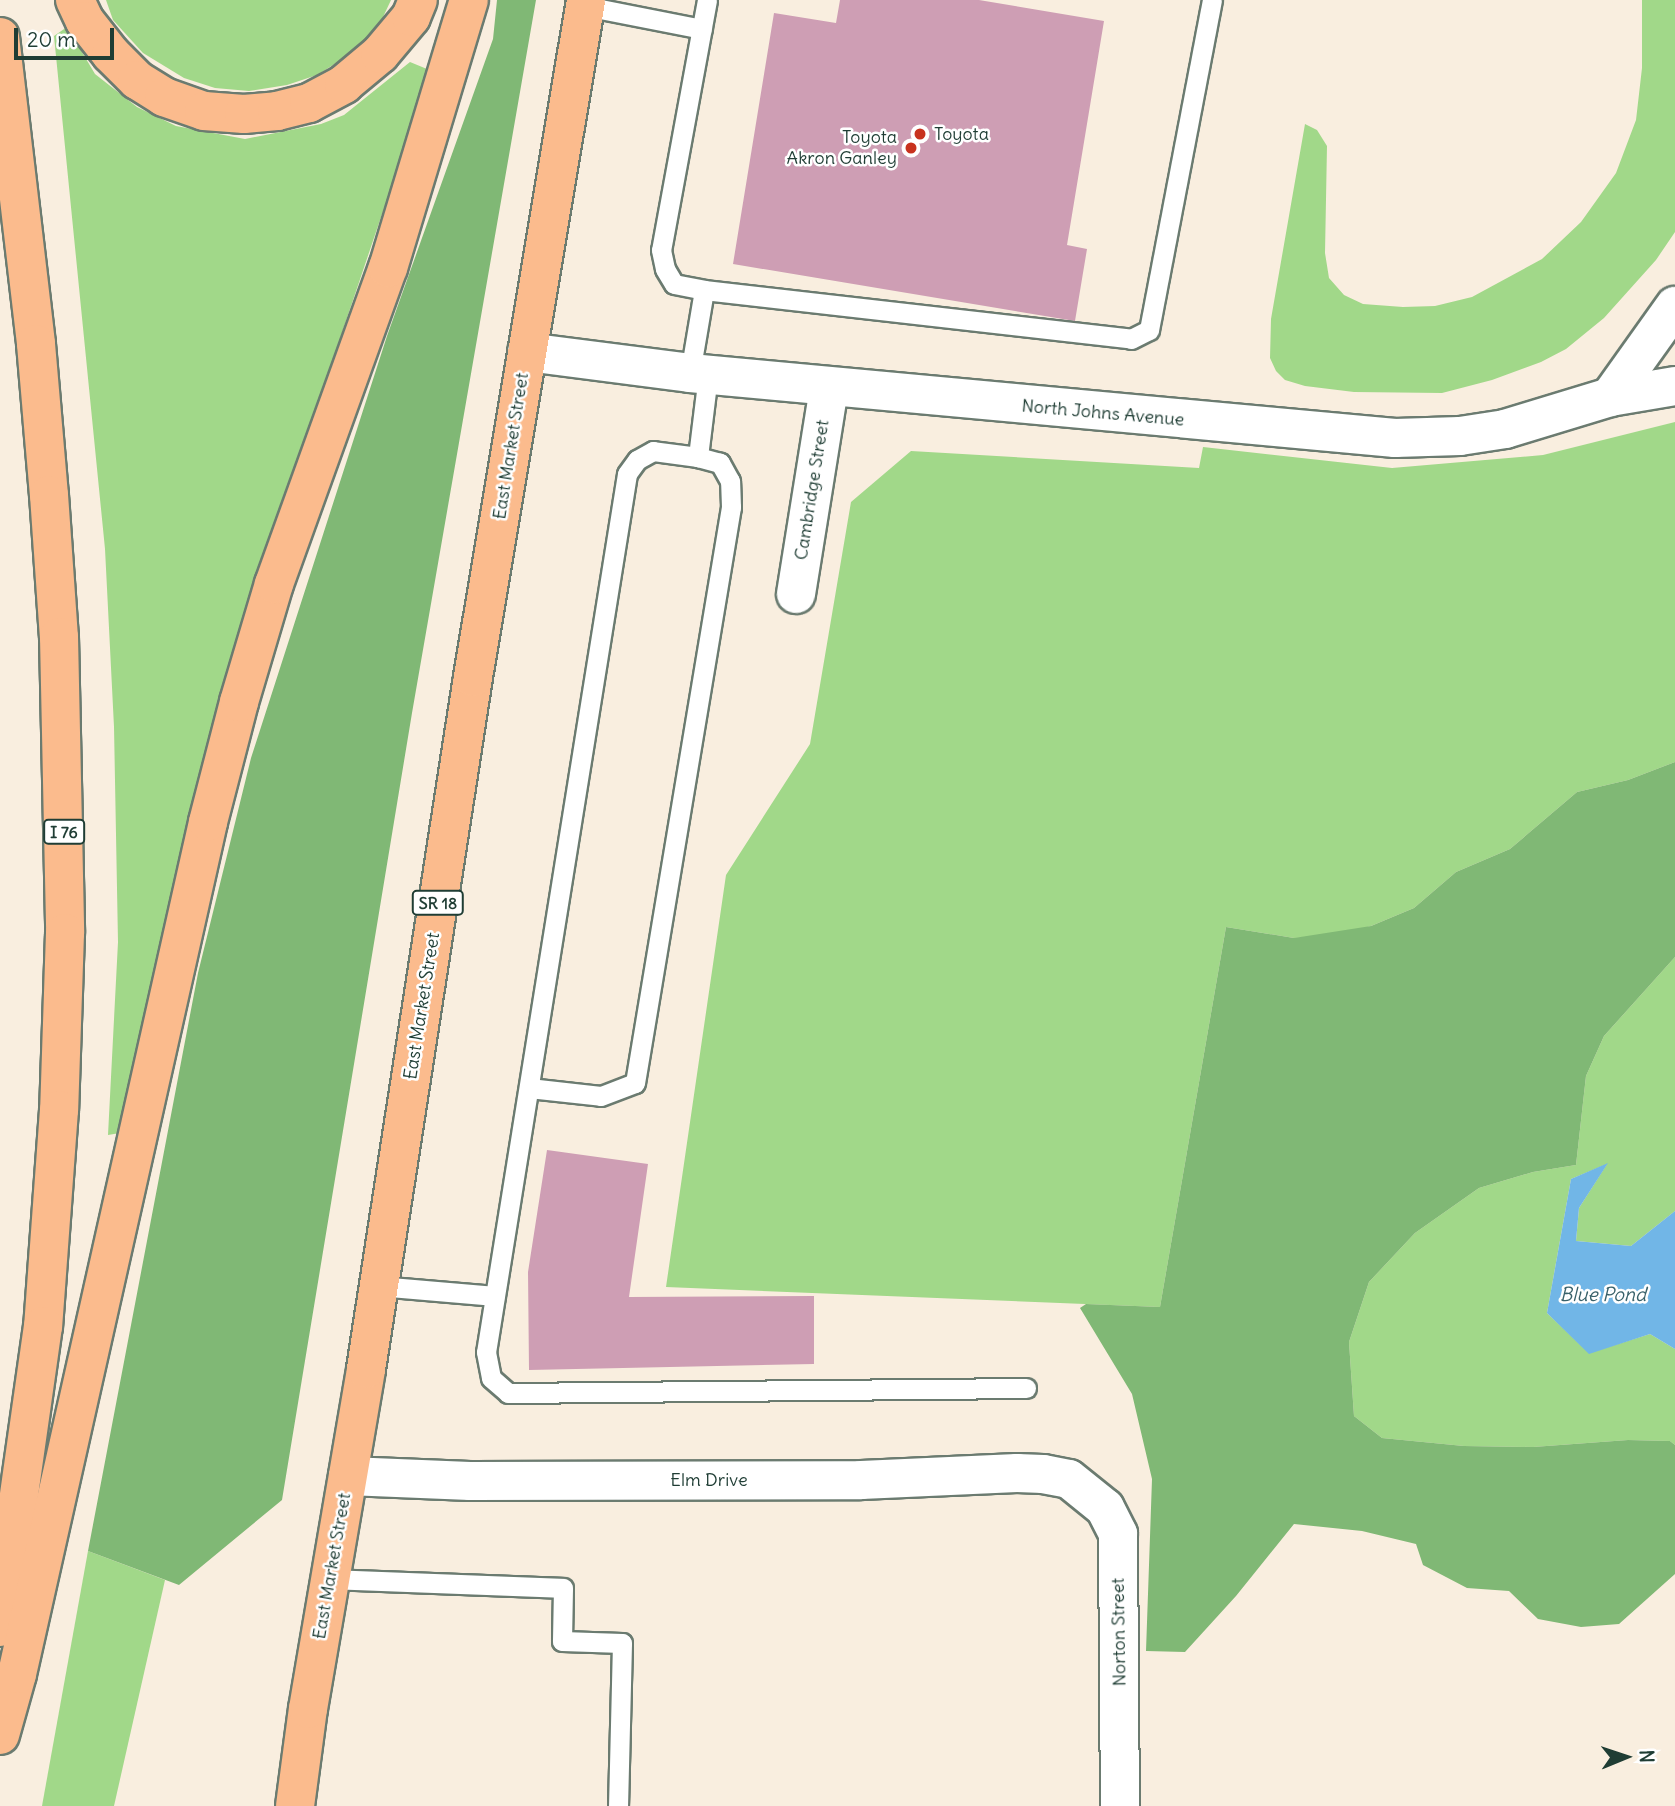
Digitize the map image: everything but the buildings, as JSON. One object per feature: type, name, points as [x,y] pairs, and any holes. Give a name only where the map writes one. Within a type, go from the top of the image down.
[{"type":"main road","points":[[75,0],[98,38],[137,80],[164,97],[204,111],[244,114],[277,111],[309,103],[344,84],[380,54],[411,17],[418,0]]},
{"type":"main road","points":[[0,1735],[20,1660],[208,822],[239,702],[274,584],[388,268],[469,0]]},
{"type":"main road","name":"East Market Street","points":[[295,1806],[308,1709],[379,1286],[471,687],[586,3]]},
{"type":"main road","name":"I 76","points":[[0,37],[36,344],[50,508],[64,757],[65,933],[59,1110],[43,1326],[0,1627]]},
{"type":"street","points":[[1611,397],[1675,306]]},
{"type":"street","name":"North Johns Avenue","points":[[527,352],[829,387],[1423,439],[1505,429],[1611,397],[1675,386]]},
{"type":"street","name":"Cambridge Street","points":[[796,594],[829,387]]},
{"type":"street","name":"Elm Drive","points":[[348,1475],[470,1480],[861,1480],[1017,1473],[1069,1479]]},
{"type":"street","name":"Norton Street","points":[[1069,1479],[1105,1508],[1118,1534],[1120,1806]]},
{"type":"lane","points":[[708,0],[661,250],[665,269],[674,284],[704,290],[1131,339],[1149,330],[1212,0]]},
{"type":"lane","points":[[586,3],[702,29]]},
{"type":"lane","points":[[698,457],[704,290]]},
{"type":"lane","points":[[529,1088],[601,1096],[635,1083],[731,508],[730,481],[720,463],[653,451],[637,460],[627,474],[486,1352],[491,1378],[508,1393],[1026,1388]]},
{"type":"lane","points":[[379,1286],[495,1296]]},
{"type":"lane","points":[[331,1579],[563,1588],[562,1641],[622,1643],[618,1806]]},
{"type":"green space","points":[[106,0],[391,0],[377,30],[346,57],[317,75],[287,85],[249,91],[215,88],[184,78],[143,53],[113,20]]},
{"type":"green space","points":[[497,0],[536,0],[412,713],[282,1500],[179,1585],[88,1551],[198,973],[251,758],[387,336],[493,39]]},
{"type":"green space","points":[[1642,0],[1675,0],[1675,232],[1656,260],[1604,318],[1566,349],[1541,362],[1492,380],[1442,393],[1354,392],[1305,386],[1285,380],[1276,371],[1270,358],[1271,319],[1305,124],[1317,130],[1327,146],[1325,253],[1329,278],[1344,295],[1363,304],[1403,307],[1435,306],[1472,297],[1542,259],[1581,222],[1616,173],[1636,120],[1642,68]]},
{"type":"green space","points":[[67,27],[95,74],[137,107],[176,126],[245,139],[321,124],[344,115],[410,62],[427,69],[403,152],[221,691],[120,1133],[108,1135],[118,942],[114,727],[105,549],[54,36]]},
{"type":"green space","points":[[1675,422],[1675,762],[1628,780],[1577,792],[1510,849],[1456,872],[1414,908],[1371,926],[1332,937],[1294,938],[1226,927],[1160,1307],[666,1287],[726,875],[810,744],[851,502],[911,451],[1199,468],[1203,447],[1392,468],[1543,455]]},
{"type":"green space","points":[[1675,762],[1675,957],[1604,1036],[1586,1076],[1576,1165],[1533,1172],[1479,1188],[1415,1233],[1369,1282],[1349,1342],[1354,1416],[1382,1438],[1464,1446],[1533,1447],[1628,1440],[1670,1441],[1675,1445],[1675,1574],[1619,1624],[1581,1627],[1538,1619],[1509,1591],[1467,1588],[1423,1565],[1416,1544],[1362,1531],[1294,1524],[1236,1596],[1185,1652],[1146,1651],[1152,1479],[1132,1394],[1080,1308],[1086,1304],[1160,1307],[1226,927],[1294,938],[1371,926],[1414,908],[1456,872],[1510,849],[1577,792],[1628,780]]},
{"type":"green space","points":[[1675,957],[1675,1211],[1631,1246],[1576,1241],[1579,1208],[1607,1164],[1571,1179],[1547,1313],[1589,1353],[1650,1334],[1675,1349],[1675,1445],[1670,1441],[1628,1440],[1533,1447],[1464,1446],[1382,1438],[1354,1416],[1349,1342],[1369,1282],[1415,1233],[1479,1188],[1533,1172],[1576,1165],[1586,1076],[1604,1036]]},
{"type":"green space","points":[[88,1551],[165,1580],[114,1806],[42,1806]]},
{"type":"water","name":"Blue Pond","points":[[1608,1163],[1579,1208],[1576,1241],[1631,1246],[1675,1211],[1675,1349],[1650,1334],[1589,1354],[1547,1313],[1571,1179]]},
{"type":"place","name":"Toyota","points":[[920,134]]},
{"type":"place","name":"Toyota Akron Ganley","points":[[911,148]]}]
